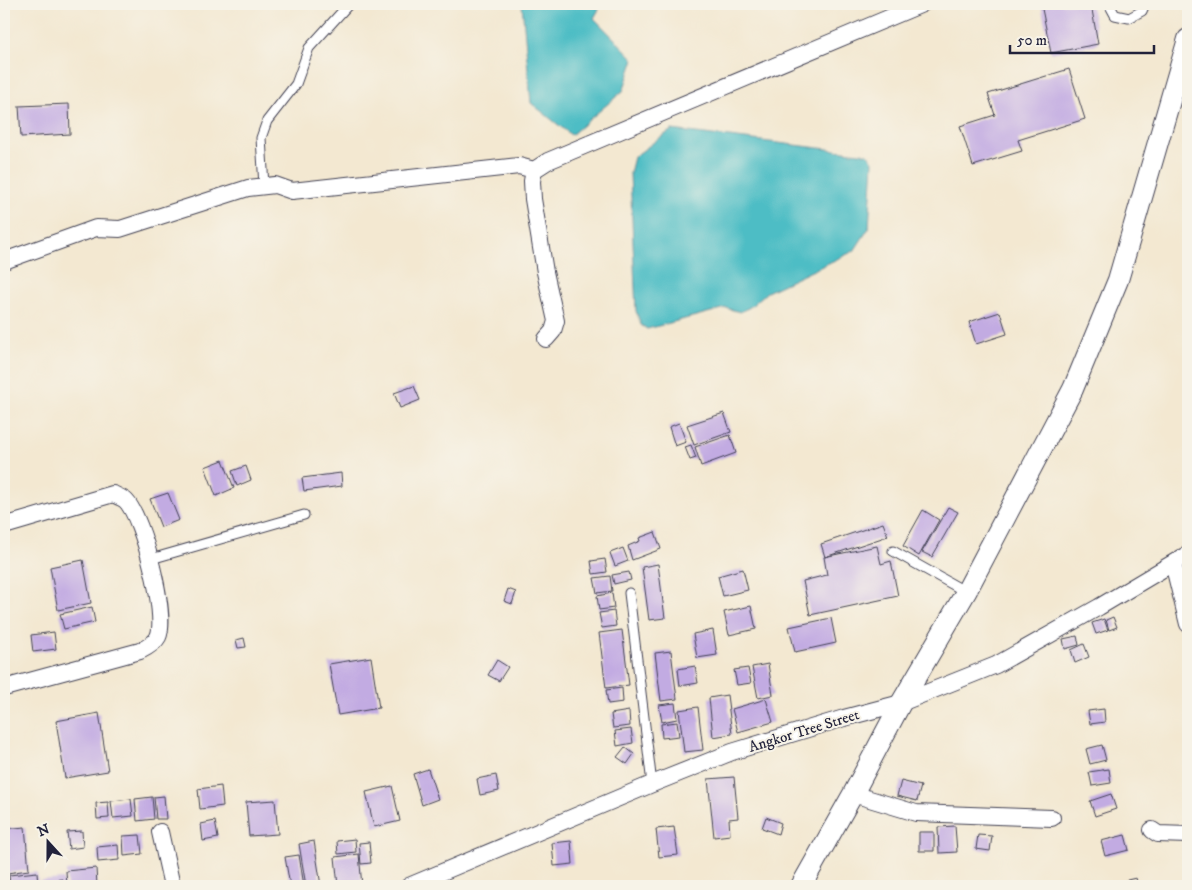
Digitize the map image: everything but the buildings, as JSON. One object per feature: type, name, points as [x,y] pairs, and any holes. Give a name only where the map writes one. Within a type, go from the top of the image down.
[{"type":"street","points":[[546,339],[553,331],[556,321],[545,272],[533,199],[532,181],[534,170],[548,161],[922,4]]},
{"type":"street","points":[[801,886],[853,794],[901,703],[966,592],[1073,389],[1118,280],[1188,39]]},
{"type":"street","points":[[4,261],[96,228],[120,229],[248,188],[275,185],[292,191],[519,166],[534,170]]},
{"type":"street","points":[[4,526],[113,494],[126,501],[138,523],[151,559],[162,624],[158,639],[140,651],[4,688]]},
{"type":"street","name":"Angkor Tree Street","points":[[409,886],[732,752],[901,703],[996,665],[1188,554]]},
{"type":"street","points":[[1173,563],[1188,624]]},
{"type":"street","points":[[853,794],[916,813],[1052,818]]},
{"type":"street","points":[[1152,830],[1158,834],[1188,835]]},
{"type":"street","points":[[160,832],[172,886]]},
{"type":"lane","points":[[264,186],[262,138],[267,121],[296,84],[308,48],[349,4]]},
{"type":"lane","points":[[1109,4],[1115,15],[1128,18],[1142,11],[1145,4]]},
{"type":"lane","points":[[151,559],[304,515]]},
{"type":"lane","points":[[893,551],[966,592]]},
{"type":"lane","points":[[629,593],[652,784]]},
{"type":"water","points":[[522,4],[602,4],[594,18],[634,59],[623,91],[571,135],[531,103]]},
{"type":"water","points":[[672,130],[868,154],[873,162],[869,228],[854,251],[767,292],[750,307],[740,312],[726,308],[647,329],[641,325],[636,311],[630,173],[634,157]]}]
